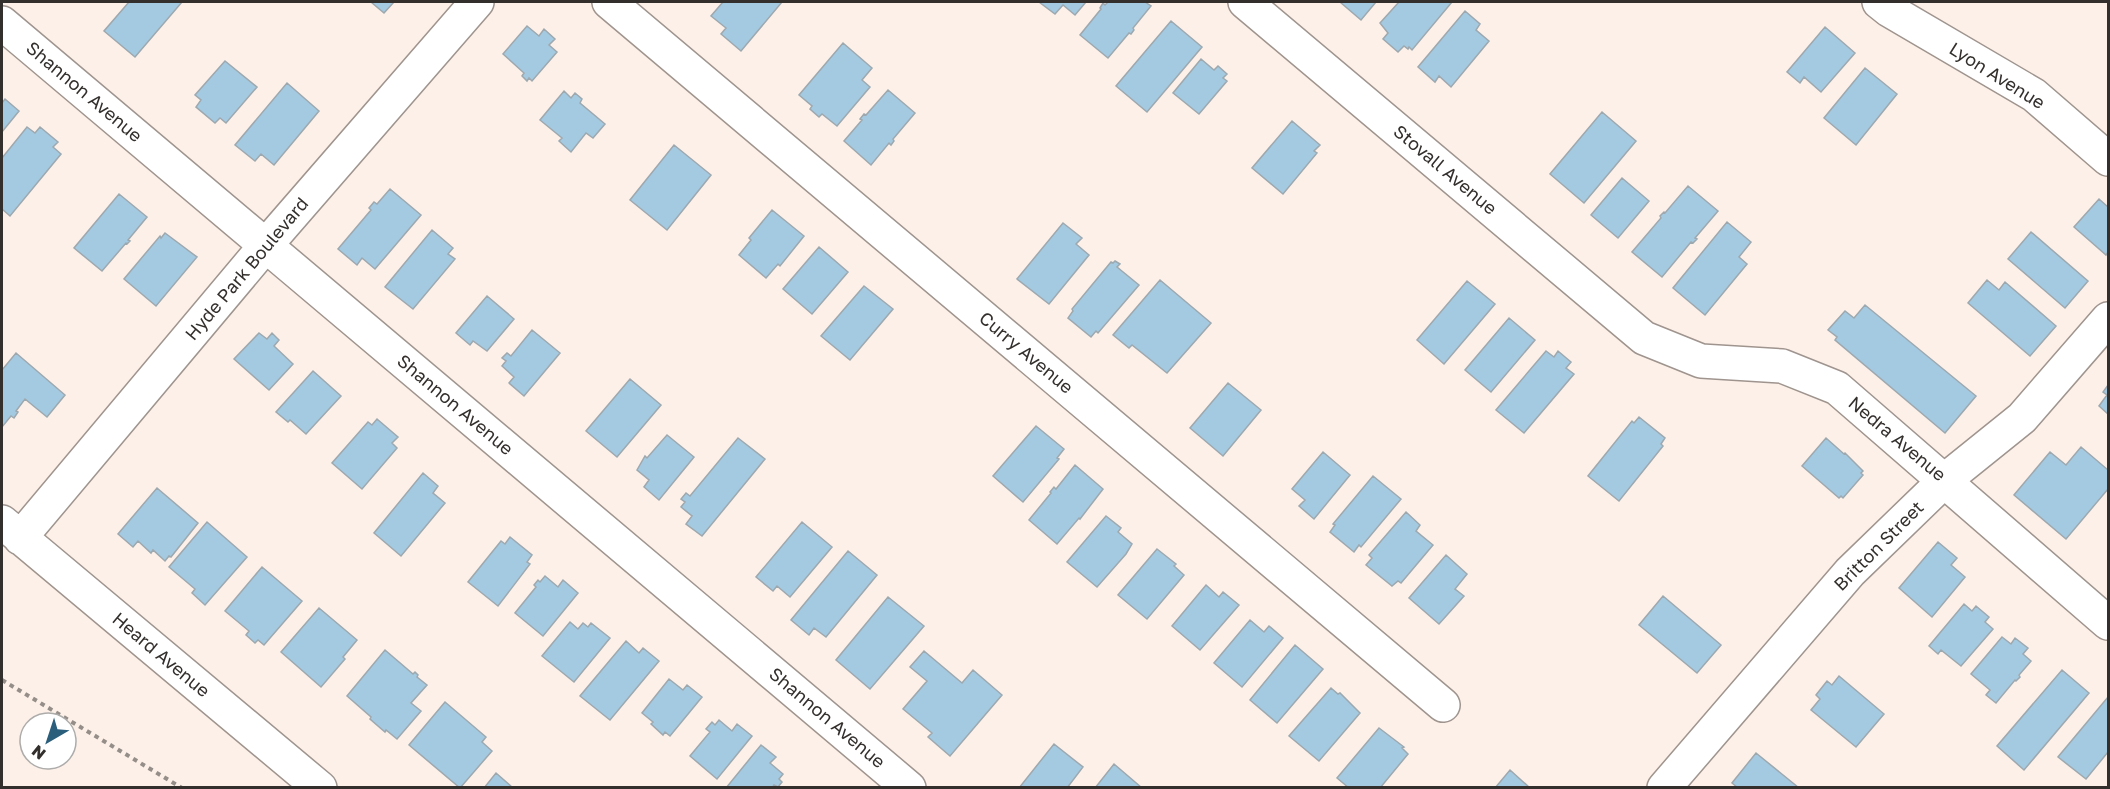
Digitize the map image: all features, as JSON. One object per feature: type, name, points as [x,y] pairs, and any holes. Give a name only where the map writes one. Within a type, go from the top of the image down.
[{"type":"street","name":"Hyde Park Boulevard","points":[[11,530],[266,245],[477,2]]},
{"type":"street","name":"Curry Avenue","points":[[609,2],[1443,705]]},
{"type":"street","name":"Stovall Avenue","points":[[1245,2],[1644,338]]},
{"type":"street","name":"Lyon Avenue","points":[[1879,2],[2034,94],[2109,159]]},
{"type":"street","name":"Shannon Avenue","points":[[2,23],[909,788]]},
{"type":"street","name":"Britton Street","points":[[1664,788],[1850,572],[1945,480],[2022,418],[2109,319]]},
{"type":"street","name":"Nedra Avenue","points":[[1644,338],[1701,361],[1782,366],[1837,388],[2109,623]]},
{"type":"street","name":"Heard Avenue","points":[[11,530],[320,788]]},
{"type":"path","points":[[2,680],[182,788]]},
{"type":"building","points":[[129,2],[182,2],[135,57],[104,31]]},
{"type":"building","points":[[371,2],[394,2],[384,13]]},
{"type":"building","points":[[723,2],[782,2],[741,51],[721,34],[726,28],[711,16]]},
{"type":"building","points":[[1039,2],[1086,2],[1075,15],[1063,5],[1055,14]]},
{"type":"building","points":[[1108,2],[1145,2],[1151,6],[1133,28],[1131,34],[1129,33],[1108,58],[1080,35],[1101,9],[1103,3],[1105,5]]},
{"type":"building","points":[[1340,2],[1376,2],[1361,20]]},
{"type":"building","points":[[1399,2],[1452,2],[1412,50],[1404,46],[1398,52],[1383,39],[1388,33],[1380,23]]},
{"type":"building","points":[[1465,11],[1480,24],[1476,30],[1489,41],[1451,87],[1439,76],[1435,82],[1418,67]]},
{"type":"building","points":[[1171,21],[1202,47],[1147,112],[1116,86]]},
{"type":"building","points":[[527,26],[539,36],[544,29],[555,39],[549,45],[557,52],[532,81],[529,78],[527,81],[522,76],[524,73],[503,54]]},
{"type":"building","points":[[1825,27],[1855,53],[1821,92],[1804,77],[1800,83],[1787,72]]},
{"type":"building","points":[[843,43],[872,68],[862,80],[870,87],[837,126],[822,114],[819,117],[810,109],[812,106],[799,95]]},
{"type":"building","points":[[1201,59],[1214,70],[1218,66],[1227,74],[1223,78],[1227,81],[1199,114],[1173,93]]},
{"type":"building","points":[[225,61],[257,87],[226,123],[220,118],[215,123],[196,107],[201,100],[195,95]]},
{"type":"building","points":[[1865,68],[1897,94],[1856,145],[1824,118]]},
{"type":"building","points":[[287,83],[319,111],[274,165],[261,154],[255,161],[235,145]]},
{"type":"building","points":[[888,90],[915,113],[893,139],[891,145],[889,143],[871,165],[844,141],[862,120],[860,119],[864,114],[866,115]]},
{"type":"building","points":[[564,91],[571,98],[575,93],[582,99],[580,103],[605,124],[593,138],[586,133],[571,152],[559,141],[562,138],[540,120]]},
{"type":"building","points":[[5,99],[19,111],[2,132],[2,103]]},
{"type":"building","points":[[1602,112],[1636,141],[1584,203],[1550,174]]},
{"type":"building","points":[[1292,121],[1320,145],[1314,151],[1317,153],[1283,194],[1252,168]]},
{"type":"building","points":[[27,127],[35,133],[40,127],[58,142],[53,147],[61,154],[10,216],[2,209],[2,158]]},
{"type":"building","points":[[674,145],[711,175],[667,230],[630,200]]},
{"type":"building","points":[[1622,178],[1649,201],[1618,238],[1591,215]]},
{"type":"building","points":[[1688,186],[1718,211],[1695,238],[1697,239],[1691,242],[1662,277],[1632,252],[1661,218],[1660,216]]},
{"type":"building","points":[[390,189],[421,215],[375,269],[362,258],[357,265],[338,249],[371,210],[369,208],[374,202],[377,204]]},
{"type":"building","points":[[119,194],[147,217],[128,240],[130,241],[102,271],[74,248]]},
{"type":"building","points":[[2099,199],[2108,207],[2108,252],[2106,255],[2074,227]]},
{"type":"building","points":[[772,210],[804,236],[780,266],[778,264],[766,278],[739,255],[751,240],[749,238]]},
{"type":"building","points":[[1727,222],[1751,242],[1739,257],[1747,264],[1705,315],[1673,288]]},
{"type":"building","points":[[1063,223],[1082,238],[1076,244],[1089,255],[1049,304],[1017,279]]},
{"type":"building","points":[[432,230],[453,248],[448,254],[455,259],[413,309],[385,287]]},
{"type":"building","points":[[2031,232],[2088,281],[2065,308],[2008,259]]},
{"type":"building","points":[[165,233],[197,257],[156,306],[124,279]]},
{"type":"building","points":[[819,247],[848,272],[812,314],[783,289]]},
{"type":"building","points":[[1115,261],[1120,264],[1117,267],[1139,285],[1098,333],[1096,331],[1091,337],[1068,318],[1072,309],[1111,262]]},
{"type":"building","points":[[1160,280],[1211,323],[1167,373],[1132,345],[1129,348],[1113,335]]},
{"type":"building","points":[[1987,280],[1999,290],[2005,282],[2056,326],[2030,356],[1968,303]]},
{"type":"building","points":[[1467,281],[1495,304],[1444,364],[1417,340]]},
{"type":"building","points":[[864,286],[893,309],[850,360],[821,336]]},
{"type":"building","points":[[487,296],[514,319],[487,351],[473,341],[470,345],[456,333]]},
{"type":"building","points":[[1865,305],[1976,396],[1945,433],[1835,340],[1837,337],[1828,330],[1845,311],[1854,318]]},
{"type":"building","points":[[1509,318],[1535,340],[1491,392],[1465,370]]},
{"type":"building","points":[[532,330],[560,353],[524,396],[509,383],[514,377],[502,366],[506,361],[502,358],[507,353],[511,356]]},
{"type":"building","points":[[259,333],[267,339],[272,333],[279,340],[274,346],[293,364],[269,390],[234,359]]},
{"type":"building","points":[[1546,351],[1554,357],[1558,351],[1571,362],[1566,368],[1574,374],[1524,433],[1496,410]]},
{"type":"building","points":[[16,353],[65,395],[47,417],[25,399],[14,418],[11,416],[2,427],[2,370]]},
{"type":"building","points":[[313,371],[341,396],[306,434],[290,420],[288,422],[276,412]]},
{"type":"building","points":[[630,379],[661,405],[617,457],[586,431]]},
{"type":"building","points":[[1228,383],[1261,410],[1223,456],[1190,428]]},
{"type":"building","points":[[2108,385],[2108,414],[2099,406],[2107,395],[2103,392]]},
{"type":"building","points":[[1639,417],[1665,438],[1661,444],[1663,446],[1619,501],[1588,476],[1632,421],[1634,423]]},
{"type":"building","points":[[377,419],[398,437],[392,443],[397,448],[362,489],[332,463],[368,422],[372,425]]},
{"type":"building","points":[[1036,426],[1064,449],[1057,458],[1059,459],[1023,502],[993,476]]},
{"type":"building","points":[[667,435],[694,457],[659,500],[644,487],[649,480],[637,470],[645,456],[647,458]]},
{"type":"building","points":[[738,438],[765,459],[702,536],[686,524],[692,516],[681,507],[685,502],[681,499],[686,493],[690,496]]},
{"type":"building","points":[[1826,438],[1863,471],[1861,473],[1863,475],[1843,498],[1841,496],[1839,498],[1802,466]]},
{"type":"building","points":[[2081,447],[2108,470],[2108,489],[2066,539],[2014,495],[2050,452],[2066,465]]},
{"type":"building","points":[[1323,452],[1350,475],[1314,519],[1299,506],[1305,500],[1292,489]]},
{"type":"building","points":[[1075,465],[1103,489],[1057,544],[1029,520],[1054,487],[1056,489]]},
{"type":"building","points":[[423,473],[438,486],[433,493],[445,503],[401,556],[374,533]]},
{"type":"building","points":[[1373,476],[1401,499],[1361,547],[1359,545],[1354,552],[1330,532],[1335,525],[1333,524]]},
{"type":"building","points":[[157,488],[198,523],[171,557],[169,556],[165,561],[153,550],[151,553],[138,541],[133,547],[118,534]]},
{"type":"building","points":[[1406,512],[1420,525],[1416,531],[1433,545],[1401,583],[1398,581],[1392,586],[1366,565],[1372,558],[1369,555]]},
{"type":"building","points":[[1106,516],[1121,528],[1118,532],[1132,544],[1097,587],[1067,562]]},
{"type":"building","points":[[207,522],[247,557],[205,605],[192,593],[195,589],[169,567]]},
{"type":"building","points":[[802,522],[832,547],[790,597],[777,586],[773,591],[756,577]]},
{"type":"building","points":[[510,537],[532,555],[527,562],[530,564],[498,606],[468,582],[501,541],[505,544]]},
{"type":"building","points":[[1938,542],[1957,558],[1951,565],[1965,577],[1932,617],[1899,588]]},
{"type":"building","points":[[1157,549],[1176,564],[1174,566],[1184,575],[1147,619],[1118,595]]},
{"type":"building","points":[[848,551],[877,575],[826,637],[814,628],[809,635],[791,620]]},
{"type":"building","points":[[1446,555],[1467,574],[1455,589],[1464,596],[1439,624],[1409,598]]},
{"type":"building","points":[[262,567],[302,601],[264,645],[258,640],[255,643],[246,635],[249,631],[225,611]]},
{"type":"building","points":[[545,576],[558,587],[563,580],[578,593],[543,636],[515,613],[536,587],[534,585],[538,580],[540,582]]},
{"type":"building","points":[[1206,585],[1219,597],[1223,592],[1239,605],[1200,650],[1172,626]]},
{"type":"building","points":[[1663,596],[1721,645],[1697,673],[1639,625]]},
{"type":"building","points":[[888,597],[924,626],[870,689],[836,660]]},
{"type":"building","points":[[1964,604],[1972,611],[1976,606],[1989,617],[1985,622],[1993,629],[1961,666],[1941,650],[1938,654],[1929,646]]},
{"type":"building","points":[[319,608],[357,640],[343,657],[345,659],[321,687],[281,652]]},
{"type":"building","points":[[1250,620],[1264,632],[1269,626],[1283,638],[1242,687],[1214,663]]},
{"type":"building","points":[[570,622],[578,629],[583,623],[588,627],[591,623],[610,638],[574,682],[542,656]]},
{"type":"building","points":[[2002,637],[2011,644],[2015,638],[2028,648],[2023,654],[2031,661],[1996,703],[1986,695],[1990,690],[1971,674]]},
{"type":"building","points":[[626,641],[639,653],[643,648],[659,661],[610,720],[580,696]]},
{"type":"building","points":[[1295,645],[1323,669],[1277,723],[1250,700]]},
{"type":"building","points":[[385,650],[413,674],[415,672],[417,677],[427,685],[411,703],[421,711],[397,739],[386,730],[385,732],[347,696]]},
{"type":"building","points":[[924,651],[962,683],[973,670],[1002,695],[950,756],[928,737],[932,733],[903,709],[927,681],[910,667]]},
{"type":"building","points":[[2062,670],[2089,693],[2024,770],[1997,746]]},
{"type":"building","points":[[1839,676],[1884,714],[1856,747],[1811,710],[1820,699],[1816,695],[1827,681],[1832,685]]},
{"type":"building","points":[[669,679],[683,690],[687,685],[702,697],[670,736],[665,732],[663,735],[642,713]]},
{"type":"building","points":[[1331,688],[1338,694],[1340,693],[1360,713],[1319,761],[1289,736]]},
{"type":"building","points":[[2108,697],[2108,752],[2086,779],[2058,757]]},
{"type":"building","points":[[445,702],[486,737],[482,742],[492,751],[460,788],[409,745]]},
{"type":"building","points":[[719,720],[732,731],[737,724],[752,736],[717,779],[690,756],[710,732],[706,729],[712,722],[715,725]]},
{"type":"building","points":[[1379,728],[1404,747],[1402,748],[1408,754],[1380,788],[1349,788],[1337,778]]},
{"type":"building","points":[[1054,744],[1083,767],[1067,788],[1019,788]]},
{"type":"building","points":[[761,745],[776,757],[770,763],[783,774],[779,779],[782,782],[778,787],[774,785],[772,788],[726,788]]},
{"type":"building","points":[[1756,753],[1799,788],[1738,788],[1732,783]]},
{"type":"building","points":[[1114,764],[1142,788],[1095,788]]},
{"type":"building","points":[[1510,770],[1530,788],[1495,788]]},
{"type":"building","points":[[496,773],[513,788],[484,788]]}]
